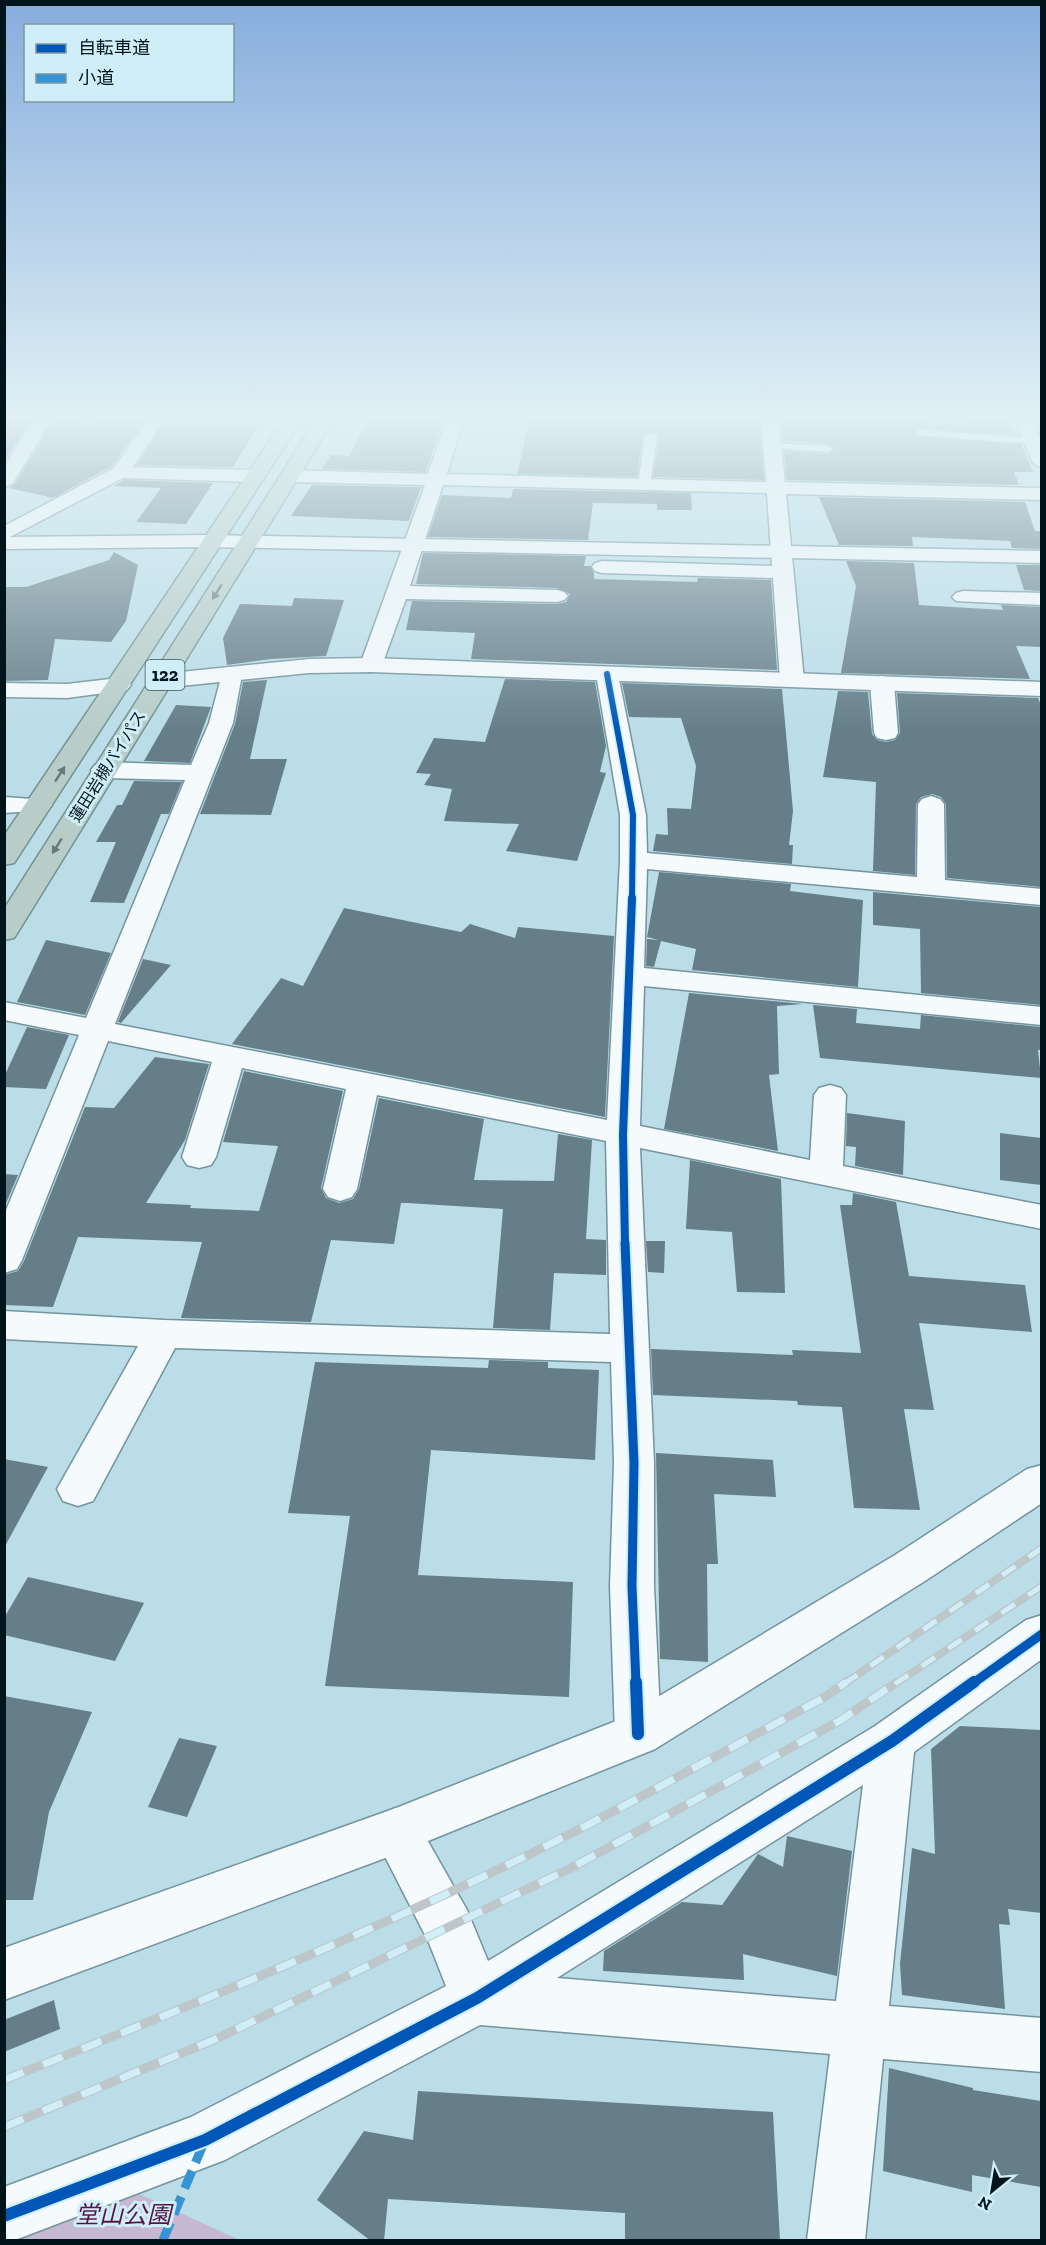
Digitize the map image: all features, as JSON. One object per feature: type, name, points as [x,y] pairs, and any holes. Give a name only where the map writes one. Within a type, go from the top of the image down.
[{"type":"highway","name":"蓮田岩槻バイパス","points":[[4,857],[222,523]]},
{"type":"highway","name":"蓮田岩槻バイパス","points":[[4,932],[260,523]]},
{"type":"street","points":[[4,534],[25,523]]},
{"type":"street","points":[[371,665],[422,523]]},
{"type":"street","points":[[779,523],[792,680]]},
{"type":"street","points":[[4,543],[210,541],[415,545],[782,562]]},
{"type":"street","points":[[602,567],[1041,557]]},
{"type":"street","points":[[396,592],[556,596]]},
{"type":"street","points":[[963,597],[1041,599]]},
{"type":"street","points":[[161,681],[309,666],[371,665],[1041,689]]},
{"type":"street","points":[[607,674],[633,816],[634,860],[623,1136],[623,1205],[634,1463],[632,1586],[638,1734]]},
{"type":"street","points":[[4,1260],[202,773],[221,723],[231,675]]},
{"type":"street","points":[[882,683],[885,733]]},
{"type":"street","points":[[4,690],[67,691],[119,684]]},
{"type":"street","points":[[104,770],[202,773]]},
{"type":"street","points":[[931,804],[931,886]]},
{"type":"street","points":[[4,805],[39,805]]},
{"type":"street","points":[[634,860],[1041,897]]},
{"type":"street","points":[[630,976],[1041,1016]]},
{"type":"street","points":[[4,1011],[98,1028],[229,1057],[623,1136],[1041,1217]]},
{"type":"street","points":[[199,1157],[229,1057]]},
{"type":"street","points":[[340,1189],[363,1084]]},
{"type":"street","points":[[826,1175],[830,1095]]},
{"type":"street","points":[[4,1325],[164,1334],[630,1349]]},
{"type":"street","points":[[78,1489],[164,1334]]},
{"type":"street","points":[[4,1974],[396,1831],[638,1734],[910,1568],[1041,1481]]},
{"type":"street","points":[[4,2216],[205,2140],[477,1998],[892,1741],[1041,1634]]},
{"type":"street","points":[[836,2241],[892,1741]]},
{"type":"street","points":[[396,1831],[449,1928],[477,1998]]},
{"type":"street","points":[[477,1998],[1041,2045]]},
{"type":"green space","name":"堂山公園","points":[[124,2187],[239,2240],[5,2240],[5,2236]]},
{"type":"building","points":[[433,523],[590,523],[588,540],[428,537]]},
{"type":"building","points":[[830,523],[1032,523],[1035,531],[1041,531],[1041,549],[1012,548],[1010,541],[912,537],[913,546],[839,545]]},
{"type":"building","points":[[114,552],[138,565],[126,621],[111,642],[55,639],[48,680],[4,681],[4,587],[26,587],[109,560]]},
{"type":"building","points":[[423,553],[586,556],[584,566],[590,566],[594,579],[697,582],[698,578],[771,580],[777,670],[471,659],[475,633],[406,630],[412,601],[557,604],[566,602],[570,594],[557,588],[416,584]]},
{"type":"building","points":[[846,561],[914,563],[919,605],[1003,610],[1001,605],[1041,607],[1041,647],[1016,646],[1030,679],[841,673],[856,586]]},
{"type":"building","points":[[1016,565],[1041,565],[1041,591],[1024,590]]},
{"type":"building","points":[[294,598],[344,600],[326,656],[271,659],[227,665],[223,638],[240,604],[292,606]]},
{"type":"building","points":[[505,679],[595,682],[606,746],[600,772],[606,773],[577,861],[506,851],[519,824],[444,821],[452,789],[424,785],[431,774],[416,773],[434,738],[485,742]]},
{"type":"building","points":[[267,680],[250,759],[287,759],[271,815],[200,814],[235,724],[243,682]]},
{"type":"building","points":[[622,683],[782,689],[793,811],[789,845],[793,845],[792,864],[653,851],[656,834],[668,835],[667,808],[691,809],[696,766],[681,718],[629,717]]},
{"type":"building","points":[[838,691],[868,692],[872,734],[877,740],[886,742],[895,740],[900,733],[897,693],[1038,698],[1041,705],[1041,887],[947,878],[946,804],[941,797],[932,794],[921,797],[916,804],[915,875],[873,871],[876,782],[823,777]]},
{"type":"building","points":[[176,705],[211,707],[190,763],[144,761]]},
{"type":"building","points":[[134,781],[182,782],[169,814],[161,814],[124,903],[90,902],[116,842],[96,842],[117,805],[122,805]]},
{"type":"building","points":[[659,872],[791,884],[790,891],[863,900],[858,987],[692,970],[696,949],[661,941],[654,967],[646,966],[647,939],[659,940],[647,937]]},
{"type":"building","points":[[873,892],[1041,907],[1041,1005],[921,993],[920,929],[873,925]]},
{"type":"building","points":[[344,908],[461,932],[470,924],[515,938],[518,927],[614,936],[605,1117],[232,1044],[281,978],[303,986]]},
{"type":"building","points":[[46,940],[111,953],[85,1015],[17,1002]]},
{"type":"building","points":[[143,959],[171,965],[121,1023],[118,1022]]},
{"type":"building","points":[[689,993],[803,1004],[777,1006],[779,1074],[769,1075],[778,1151],[664,1129]]},
{"type":"building","points":[[813,1005],[857,1009],[856,1023],[920,1029],[921,1015],[1041,1027],[1041,1050],[1038,1050],[1041,1078],[820,1058]]},
{"type":"building","points":[[27,1027],[69,1035],[46,1089],[4,1087],[4,1077]]},
{"type":"building","points":[[155,1057],[209,1064],[185,1140],[146,1203],[191,1205],[190,1208],[259,1211],[278,1146],[223,1142],[244,1071],[343,1091],[321,1188],[326,1198],[339,1203],[353,1199],[359,1189],[379,1098],[484,1119],[474,1180],[554,1181],[558,1134],[592,1140],[586,1239],[606,1240],[606,1275],[554,1273],[550,1330],[493,1328],[503,1209],[401,1203],[394,1244],[331,1240],[311,1322],[181,1318],[202,1242],[78,1237],[53,1307],[4,1305],[4,1275],[18,1271],[24,1261],[85,1107],[114,1108]]},
{"type":"building","points":[[847,1113],[905,1121],[903,1175],[855,1166],[856,1147],[846,1146]]},
{"type":"building","points":[[1000,1133],[1041,1138],[1041,1185],[1000,1180]]},
{"type":"building","points":[[690,1160],[781,1179],[785,1293],[737,1292],[732,1232],[686,1229]]},
{"type":"building","points":[[4,1174],[18,1175],[4,1208]]},
{"type":"building","points":[[853,1193],[896,1202],[909,1276],[1025,1285],[1032,1332],[919,1323],[934,1410],[904,1409],[920,1510],[854,1508],[842,1407],[798,1405],[797,1401],[653,1395],[651,1349],[793,1355],[792,1350],[861,1353],[840,1205],[852,1205]]},
{"type":"building","points":[[646,1241],[665,1241],[664,1273],[648,1272]]},
{"type":"building","points":[[489,1360],[548,1362],[548,1368],[599,1370],[595,1460],[431,1450],[418,1575],[573,1582],[569,1697],[325,1686],[350,1516],[288,1513],[315,1362],[488,1368]]},
{"type":"building","points":[[656,1453],[773,1460],[776,1497],[714,1494],[718,1564],[707,1564],[708,1662],[660,1659]]},
{"type":"building","points":[[4,1459],[48,1467],[4,1548]]},
{"type":"building","points":[[28,1577],[144,1603],[115,1661],[4,1635],[4,1618]]},
{"type":"building","points":[[4,1696],[92,1712],[49,1812],[33,1900],[4,1900]]},
{"type":"building","points":[[960,1726],[1041,1730],[1041,1913],[1008,1909],[1010,1925],[999,1924],[1005,2009],[902,1995],[900,1964],[912,1848],[935,1854],[931,1749]]},
{"type":"building","points":[[179,1738],[217,1746],[187,1817],[148,1807]]},
{"type":"building","points":[[787,1836],[852,1851],[837,1976],[743,1954],[744,1980],[603,1971],[604,1951],[682,1902],[722,1905],[758,1854],[783,1867]]},
{"type":"building","points":[[54,2000],[60,2029],[4,2052],[4,2020]]},
{"type":"building","points":[[889,2068],[973,2088],[973,2090],[1041,2101],[1041,2187],[972,2175],[972,2192],[883,2171]]},
{"type":"building","points":[[418,2091],[773,2112],[780,2241],[625,2241],[625,2213],[388,2199],[384,2241],[371,2241],[317,2200],[364,2131],[413,2140]]},
{"type":"railway","points":[[844,1684],[1042,1548]]},
{"type":"railway","points":[[895,1684],[1042,1586]]},
{"type":"railway","points":[[4,2080],[283,1967],[489,1874],[657,1788],[825,1697],[846,1682]]},
{"type":"railway","points":[[4,2127],[218,2038],[571,1868],[841,1720],[897,1682]]},
{"type":"marked path","points":[[163,2240],[205,2140]]},
{"type":"cycle path","points":[[607,674],[633,815],[634,860],[623,1135],[623,1205],[634,1463],[632,1586],[638,1734]]},
{"type":"cycle path","points":[[4,2216],[205,2140],[477,1998],[892,1741],[1042,1634]]}]
